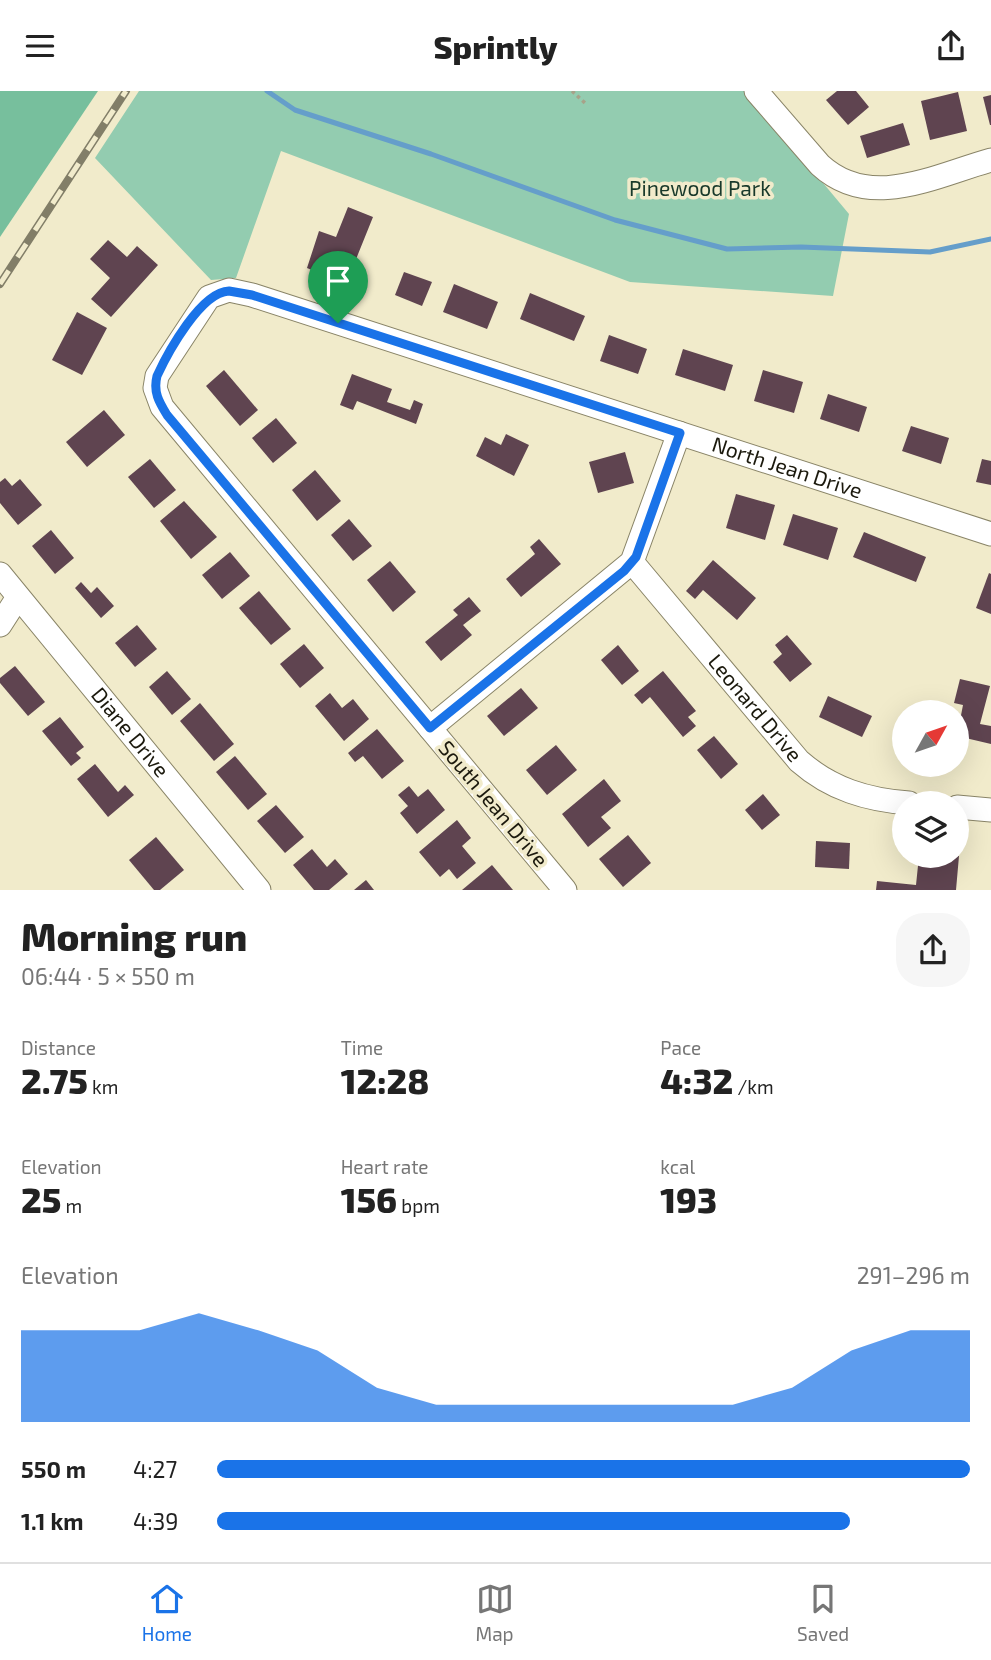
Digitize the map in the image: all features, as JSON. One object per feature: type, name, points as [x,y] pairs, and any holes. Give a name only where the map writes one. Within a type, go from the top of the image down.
[{"type":"street","points":[[756,91],[820,165],[844,182],[863,189],[888,190],[991,160]]},
{"type":"street","name":"North Jean Drive","points":[[221,291],[252,295],[991,534]]},
{"type":"street","name":"South Jean Drive","points":[[221,291],[204,302],[161,368],[155,389],[158,400],[167,415],[565,890]]},
{"type":"street","points":[[430,728],[632,562],[680,433]]},
{"type":"street","name":"Leonard Drive","points":[[632,562],[804,766],[847,791],[892,800]]},
{"type":"street","name":"Diane Drive","points":[[0,575],[259,890]]},
{"type":"street","points":[[0,625],[18,597]]},
{"type":"street","points":[[969,808],[991,810]]},
{"type":"path","points":[[572,91],[585,103]]},
{"type":"green space","points":[[0,91],[98,91],[0,237]]},
{"type":"green space","name":"Pinewood Park","points":[[139,91],[746,91],[849,214],[833,296],[630,282],[281,151],[236,278],[211,280],[95,158]]},
{"type":"building","points":[[837,91],[856,91],[869,107],[848,125],[826,100]]},
{"type":"building","points":[[958,92],[967,131],[930,140],[921,101]]},
{"type":"building","points":[[991,95],[991,125],[990,125],[983,97]]},
{"type":"building","points":[[903,123],[910,145],[867,158],[860,136]]},
{"type":"building","points":[[348,207],[373,217],[346,284],[307,268],[319,231],[336,237]]},
{"type":"building","points":[[108,240],[127,257],[137,246],[158,265],[111,317],[91,299],[110,278],[90,259]]},
{"type":"building","points":[[404,272],[432,282],[422,306],[395,295]]},
{"type":"building","points":[[454,284],[498,302],[487,329],[443,312]]},
{"type":"building","points":[[530,293],[585,316],[574,341],[520,319]]},
{"type":"building","points":[[77,312],[107,328],[82,375],[52,360]]},
{"type":"building","points":[[609,335],[647,349],[638,374],[600,361]]},
{"type":"building","points":[[683,349],[733,365],[725,391],[675,375]]},
{"type":"building","points":[[224,370],[258,410],[240,426],[206,386]]},
{"type":"building","points":[[763,370],[803,382],[794,413],[754,401]]},
{"type":"building","points":[[352,374],[392,389],[387,402],[410,410],[414,400],[423,404],[416,424],[357,401],[353,410],[340,405]]},
{"type":"building","points":[[828,394],[867,407],[859,432],[820,419]]},
{"type":"building","points":[[104,410],[125,435],[87,467],[66,442]]},
{"type":"building","points":[[276,418],[297,443],[273,463],[252,438]]},
{"type":"building","points":[[911,426],[949,438],[941,464],[902,451]]},
{"type":"building","points":[[506,434],[529,445],[514,476],[476,456],[485,437],[501,445]]},
{"type":"building","points":[[625,452],[634,483],[598,493],[589,462]]},
{"type":"building","points":[[150,459],[176,490],[154,508],[128,477]]},
{"type":"building","points":[[982,459],[991,461],[991,485],[976,482]]},
{"type":"building","points":[[315,470],[341,501],[317,521],[292,490]]},
{"type":"building","points":[[5,478],[12,486],[20,479],[42,505],[18,525],[0,503],[0,482]]},
{"type":"building","points":[[736,494],[775,505],[765,540],[726,528]]},
{"type":"building","points":[[184,501],[217,537],[191,559],[160,521]]},
{"type":"building","points":[[793,514],[838,528],[828,560],[783,545]]},
{"type":"building","points":[[349,519],[372,546],[353,561],[331,535]]},
{"type":"building","points":[[51,530],[74,558],[55,574],[32,546]]},
{"type":"building","points":[[864,532],[926,557],[916,582],[853,557]]},
{"type":"building","points":[[539,539],[561,564],[521,597],[506,579],[535,554],[530,547]]},
{"type":"building","points":[[230,552],[250,576],[222,599],[202,575]]},
{"type":"building","points":[[713,560],[756,598],[737,620],[703,590],[695,599],[686,591]]},
{"type":"building","points":[[390,561],[416,592],[393,612],[367,580]]},
{"type":"building","points":[[989,573],[991,574],[991,614],[976,608]]},
{"type":"building","points":[[81,582],[91,593],[97,587],[114,606],[101,618],[75,588]]},
{"type":"building","points":[[259,591],[291,629],[271,645],[239,608]]},
{"type":"building","points":[[469,597],[481,611],[463,625],[472,635],[441,661],[425,642],[458,615],[453,610]]},
{"type":"building","points":[[137,625],[157,649],[135,667],[115,643]]},
{"type":"building","points":[[787,635],[812,664],[790,682],[773,662],[782,654],[775,645]]},
{"type":"building","points":[[304,644],[324,668],[300,688],[280,664]]},
{"type":"building","points":[[618,645],[639,671],[622,685],[601,660]]},
{"type":"building","points":[[15,666],[45,702],[28,716],[0,683],[0,678]]},
{"type":"building","points":[[167,671],[191,699],[172,715],[149,687]]},
{"type":"building","points":[[663,671],[696,711],[688,717],[696,726],[683,737],[650,697],[642,704],[634,695]]},
{"type":"building","points":[[960,679],[990,686],[980,724],[991,726],[991,744],[970,739],[970,700],[955,700]]},
{"type":"building","points":[[521,688],[538,708],[504,736],[487,716]]},
{"type":"building","points":[[330,693],[342,708],[353,699],[369,719],[344,741],[315,706]]},
{"type":"building","points":[[828,696],[872,716],[862,737],[819,717]]},
{"type":"building","points":[[200,703],[234,744],[214,761],[180,721]]},
{"type":"building","points":[[60,717],[84,747],[76,753],[81,758],[71,766],[42,731]]},
{"type":"building","points":[[377,729],[404,761],[382,779],[363,756],[355,762],[348,753]]},
{"type":"building","points":[[714,736],[738,764],[721,779],[697,750]]},
{"type":"building","points":[[556,745],[577,770],[547,795],[526,770]]},
{"type":"building","points":[[235,756],[267,794],[248,810],[216,772]]},
{"type":"building","points":[[95,764],[118,792],[125,785],[134,795],[108,817],[77,779]]},
{"type":"building","points":[[604,779],[621,801],[601,817],[611,828],[588,847],[562,814]]},
{"type":"building","points":[[409,786],[418,797],[428,789],[445,810],[417,834],[400,813],[408,806],[398,795]]},
{"type":"building","points":[[763,794],[780,815],[762,830],[745,810]]},
{"type":"building","points":[[276,805],[304,837],[285,853],[257,821]]},
{"type":"building","points":[[457,820],[471,838],[462,846],[476,863],[457,879],[449,869],[440,877],[419,852]]},
{"type":"building","points":[[628,835],[651,863],[623,887],[599,859]]},
{"type":"building","points":[[156,837],[184,870],[160,890],[154,890],[129,860]]},
{"type":"building","points":[[816,841],[850,843],[849,869],[815,867]]},
{"type":"building","points":[[312,849],[327,867],[335,859],[348,874],[329,890],[314,890],[293,865]]},
{"type":"building","points":[[492,865],[513,890],[462,890]]},
{"type":"building","points":[[918,868],[958,868],[956,890],[876,890],[877,881],[916,885]]},
{"type":"building","points":[[366,880],[374,890],[354,890]]},
{"type":"waterway","points":[[267,91],[295,110],[431,154],[615,220],[727,249],[801,247],[930,252],[991,239]]},
{"type":"railway","points":[[0,284],[126,91]]},
{"type":"route","points":[[229,291],[252,295],[338,323],[680,433],[638,552],[632,562],[430,728],[167,415],[156,394],[157,376],[161,368],[204,302],[215,293],[229,291]]}]
